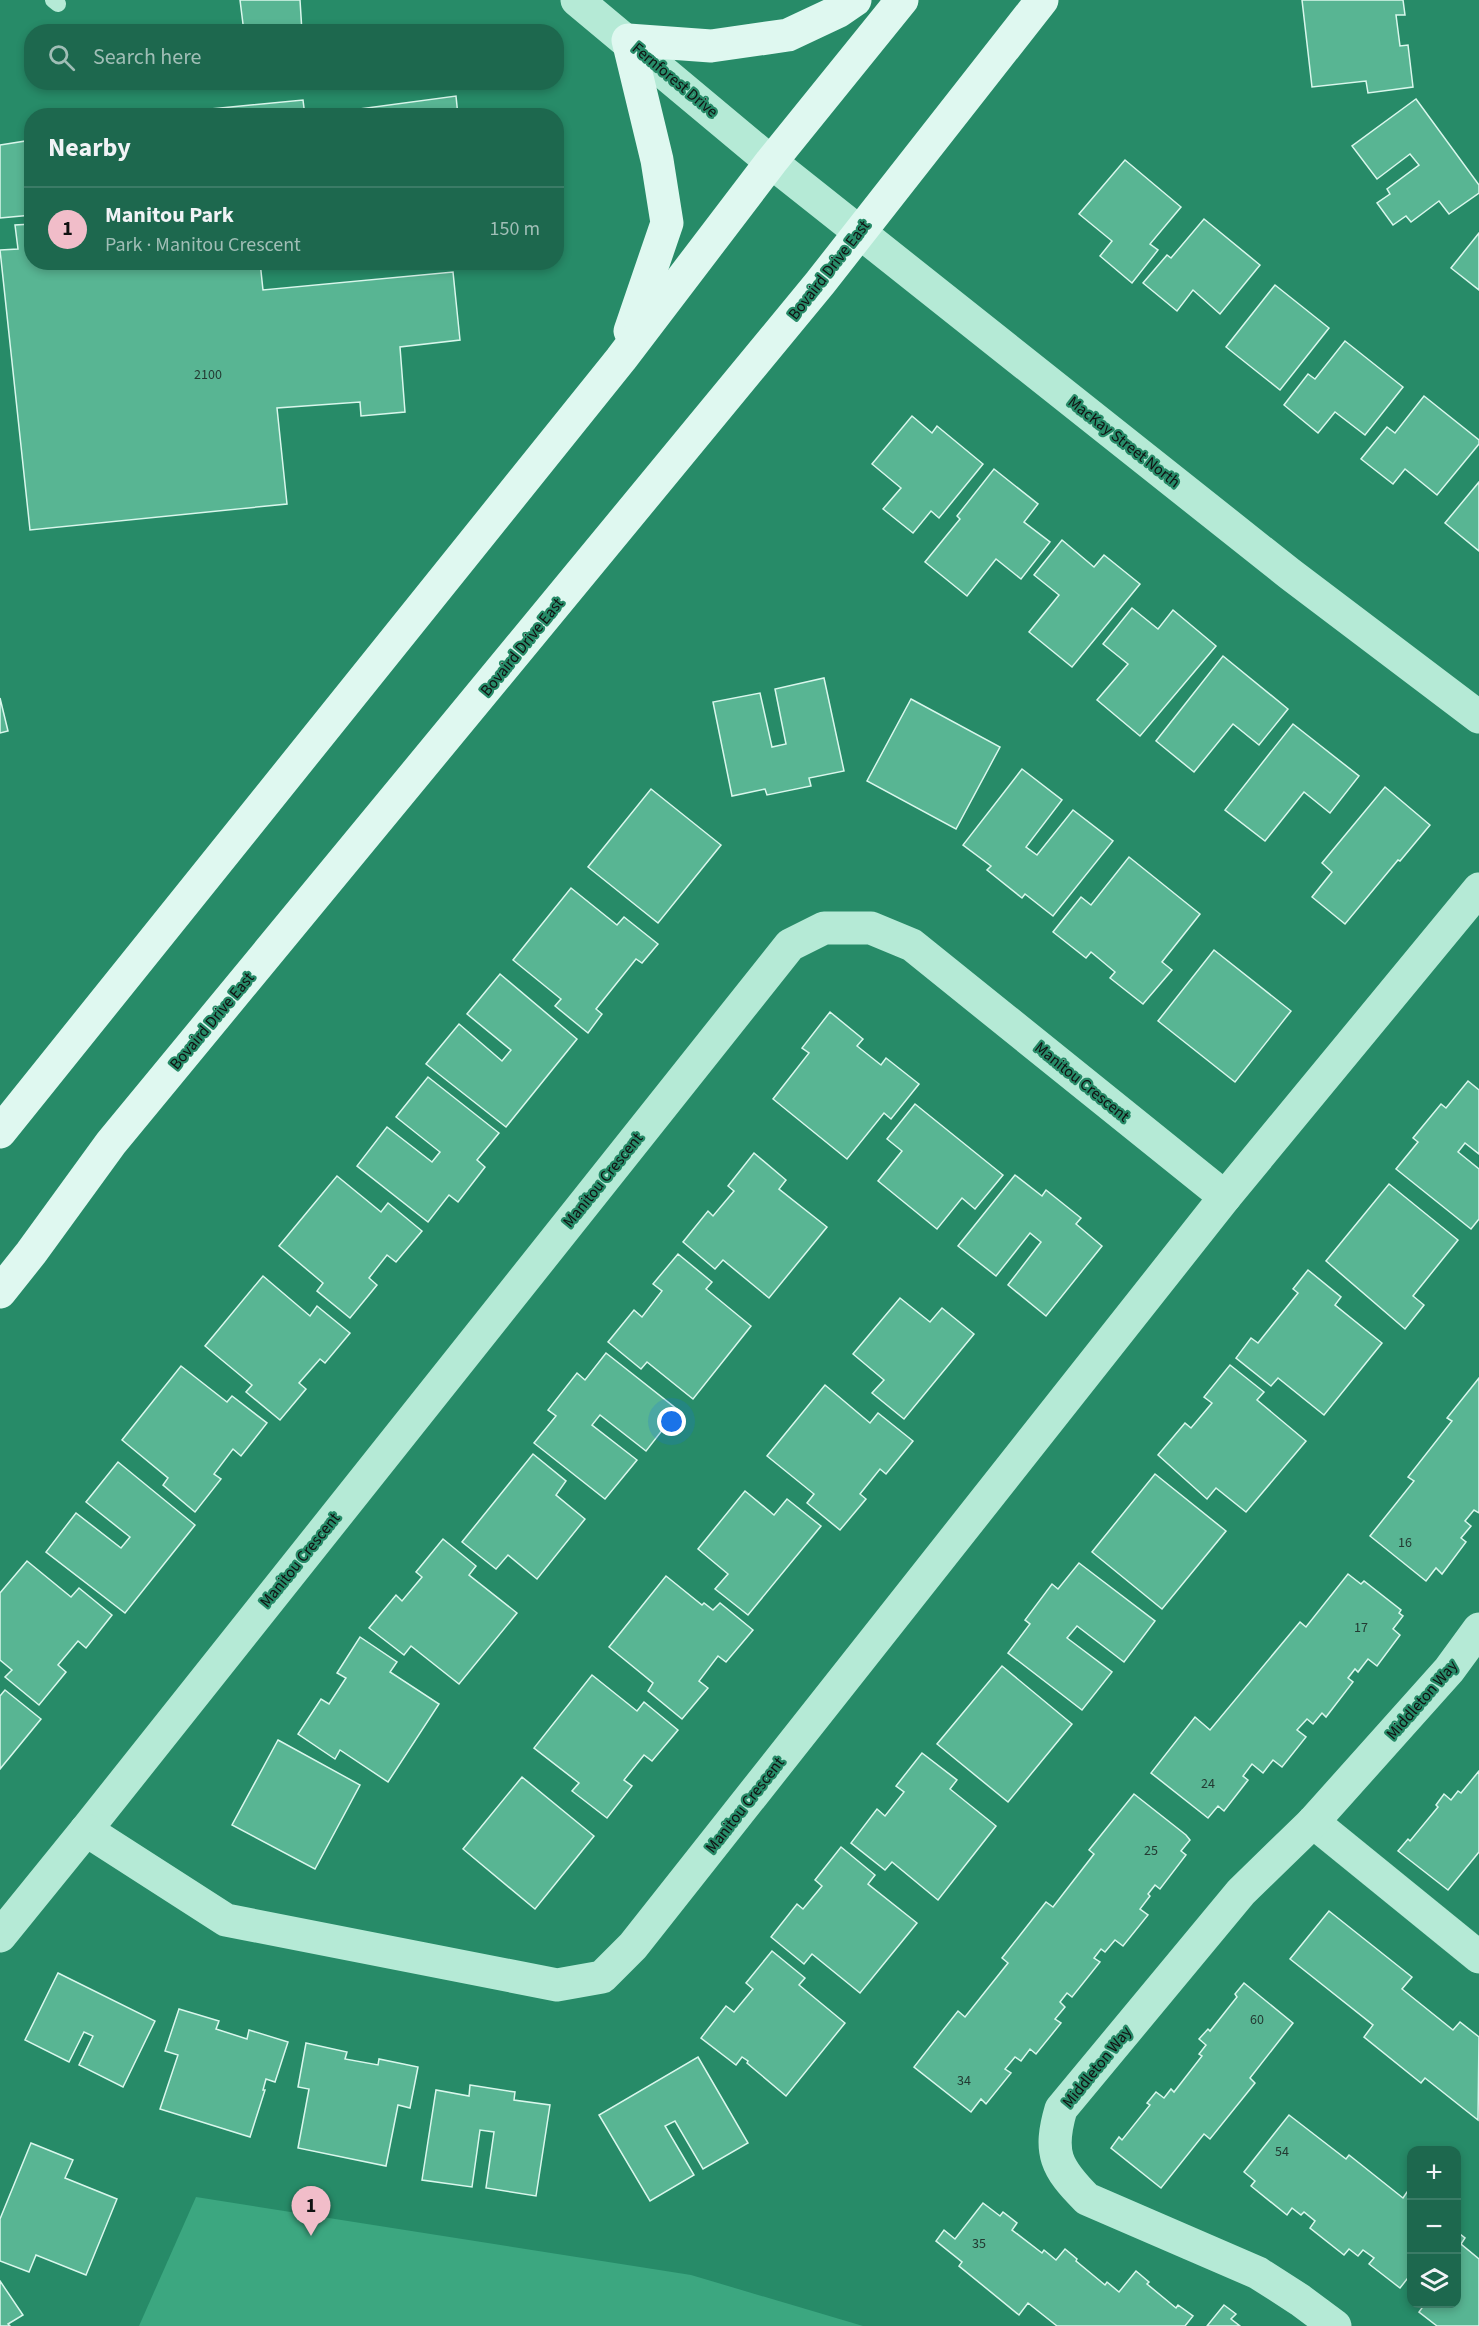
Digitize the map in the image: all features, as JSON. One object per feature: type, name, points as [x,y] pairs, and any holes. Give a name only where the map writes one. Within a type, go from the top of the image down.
[{"type":"main road","points":[[621,359],[667,223],[657,160],[628,40],[711,46],[788,35],[839,11],[855,0]]},
{"type":"main road","points":[[0,1132],[621,359],[771,162],[902,0]]},
{"type":"main road","name":"Bovaird Drive East","points":[[0,1292],[111,1143],[760,357],[1042,0]]},
{"type":"street","name":"Fernforest Drive","points":[[577,0],[628,40],[771,162]]},
{"type":"street","name":"MacKay Street North","points":[[771,162],[1290,574],[1479,717]]},
{"type":"street","name":"Manitou Crescent","points":[[86,1830],[226,1920],[557,1985],[602,1977],[633,1946],[1225,1197],[1479,889]]},
{"type":"street","name":"Manitou Crescent","points":[[0,1936],[790,945],[824,928],[871,928],[912,945],[1225,1197]]},
{"type":"street","name":"Middleton Way","points":[[1335,2326],[1300,2300],[1257,2273],[1087,2199],[1066,2178],[1057,2159],[1055,2130],[1061,2109],[1241,1892],[1313,1822],[1449,1670],[1479,1629]]},
{"type":"street","points":[[1313,1822],[1479,1957]]},
{"type":"green space","points":[[196,2197],[691,2275],[863,2326],[139,2326]]},
{"type":"building","points":[[240,0],[300,0],[302,24],[243,24]]},
{"type":"building","points":[[1302,0],[1403,0],[1405,15],[1396,15],[1400,46],[1408,45],[1413,87],[1368,93],[1366,81],[1312,87]]},
{"type":"building","points":[[456,96],[457,108],[367,108]]},
{"type":"building","points":[[1416,99],[1479,185],[1479,193],[1449,214],[1439,201],[1411,222],[1406,216],[1393,225],[1377,203],[1390,194],[1387,189],[1419,165],[1410,154],[1377,179],[1352,146]]},
{"type":"building","points":[[303,100],[304,108],[221,108]]},
{"type":"building","points":[[24,141],[24,216],[0,218],[0,145]]},
{"type":"building","points":[[1125,160],[1181,207],[1150,244],[1158,250],[1132,283],[1100,256],[1112,241],[1079,214]]},
{"type":"building","points":[[1204,219],[1260,265],[1220,314],[1193,290],[1177,311],[1143,283],[1167,255],[1171,258]]},
{"type":"building","points":[[24,224],[24,270],[261,270],[263,290],[453,272],[460,340],[400,347],[405,412],[361,416],[360,402],[277,408],[287,504],[30,530],[0,250],[18,249],[15,225]]},
{"type":"building","points":[[1479,233],[1479,290],[1451,268]]},
{"type":"building","points":[[1275,285],[1329,328],[1280,390],[1226,347]]},
{"type":"building","points":[[1345,341],[1403,387],[1365,435],[1335,412],[1318,433],[1284,405],[1308,374],[1315,379]]},
{"type":"building","points":[[1424,396],[1479,440],[1479,444],[1437,495],[1405,469],[1393,484],[1361,459],[1387,427],[1395,433]]},
{"type":"building","points":[[912,416],[932,433],[937,426],[983,464],[939,518],[931,511],[913,533],[883,509],[901,488],[872,464]]},
{"type":"building","points":[[994,469],[1038,504],[1024,522],[1050,542],[1021,579],[996,559],[967,596],[925,562],[960,519],[957,516]]},
{"type":"building","points":[[1479,482],[1479,551],[1445,523]]},
{"type":"building","points":[[1062,540],[1094,567],[1104,555],[1140,584],[1072,667],[1029,632],[1059,595],[1034,575]]},
{"type":"building","points":[[1132,608],[1158,629],[1173,610],[1216,646],[1140,736],[1097,700],[1128,664],[1103,644]]},
{"type":"building","points":[[1223,656],[1288,709],[1259,745],[1233,724],[1194,772],[1156,741]]},
{"type":"building","points":[[824,678],[844,771],[809,778],[811,786],[767,795],[765,789],[732,796],[713,702],[760,693],[772,747],[786,744],[775,689]]},
{"type":"building","points":[[0,698],[8,731],[0,733]]},
{"type":"building","points":[[911,699],[1000,747],[956,829],[867,781]]},
{"type":"building","points":[[1293,724],[1359,776],[1330,813],[1304,792],[1265,841],[1225,810]]},
{"type":"building","points":[[1022,769],[1062,800],[1026,847],[1037,855],[1073,810],[1113,841],[1053,916],[1025,894],[1022,898],[987,870],[991,866],[963,845]]},
{"type":"building","points":[[1385,787],[1430,825],[1345,924],[1312,897],[1332,872],[1322,863]]},
{"type":"building","points":[[651,789],[721,845],[658,923],[588,867]]},
{"type":"building","points":[[1129,857],[1200,914],[1162,962],[1172,970],[1143,1004],[1110,978],[1115,972],[1091,952],[1086,958],[1053,932],[1081,897],[1091,905]]},
{"type":"building","points":[[571,888],[617,925],[624,917],[658,944],[642,963],[636,959],[596,1009],[602,1014],[588,1033],[555,1006],[561,999],[513,960]]},
{"type":"building","points":[[1214,950],[1291,1011],[1235,1082],[1158,1021]]},
{"type":"building","points":[[500,974],[577,1039],[506,1127],[426,1064],[459,1024],[502,1061],[511,1050],[467,1014]]},
{"type":"building","points":[[830,1012],[863,1039],[857,1046],[881,1065],[886,1058],[919,1084],[891,1119],[884,1113],[847,1159],[773,1099],[809,1053],[802,1048]]},
{"type":"building","points":[[428,1077],[499,1133],[477,1160],[485,1167],[458,1202],[449,1195],[428,1222],[357,1166],[387,1127],[432,1162],[440,1152],[396,1117]]},
{"type":"building","points":[[1468,1081],[1479,1090],[1479,1154],[1465,1143],[1458,1152],[1479,1169],[1479,1219],[1471,1229],[1396,1169],[1418,1142],[1413,1138],[1441,1104],[1446,1108]]},
{"type":"building","points":[[915,1104],[1003,1175],[975,1209],[962,1198],[937,1229],[878,1181],[902,1151],[887,1139]]},
{"type":"building","points":[[754,1153],[786,1180],[779,1189],[827,1227],[769,1298],[723,1260],[715,1269],[683,1242],[708,1211],[713,1216],[734,1191],[728,1186]]},
{"type":"building","points":[[1015,1175],[1042,1196],[1046,1190],[1081,1218],[1076,1224],[1102,1246],[1046,1316],[1008,1285],[1041,1242],[1030,1233],[996,1276],[958,1246]]},
{"type":"building","points":[[337,1176],[381,1212],[388,1203],[422,1231],[396,1262],[387,1255],[369,1278],[377,1285],[350,1318],[317,1291],[323,1283],[279,1246]]},
{"type":"building","points":[[1389,1184],[1458,1240],[1413,1296],[1424,1305],[1405,1329],[1326,1261]]},
{"type":"building","points":[[678,1254],[712,1282],[706,1289],[751,1326],[693,1399],[647,1362],[641,1369],[608,1342],[634,1310],[642,1317],[662,1291],[653,1284]]},
{"type":"building","points":[[1308,1270],[1341,1297],[1335,1305],[1382,1343],[1324,1415],[1278,1378],[1271,1386],[1236,1358],[1251,1338],[1258,1343],[1298,1293],[1293,1289]]},
{"type":"building","points":[[263,1276],[310,1316],[317,1306],[350,1333],[325,1363],[320,1359],[299,1383],[306,1389],[280,1420],[246,1392],[252,1385],[205,1346]]},
{"type":"building","points":[[900,1298],[930,1322],[942,1308],[974,1334],[904,1419],[872,1393],[884,1380],[853,1354]]},
{"type":"building","points":[[606,1353],[678,1410],[646,1451],[600,1415],[592,1425],[637,1460],[605,1499],[534,1443],[556,1416],[548,1410],[577,1373],[585,1380]]},
{"type":"building","points":[[1230,1365],[1264,1392],[1257,1400],[1306,1441],[1246,1512],[1216,1488],[1207,1499],[1158,1455],[1185,1423],[1191,1428],[1212,1403],[1204,1397]]},
{"type":"building","points":[[181,1366],[227,1402],[232,1396],[267,1423],[241,1456],[233,1449],[214,1474],[221,1479],[195,1512],[163,1485],[168,1478],[122,1440]]},
{"type":"building","points":[[1479,1378],[1479,1513],[1474,1510],[1465,1521],[1471,1526],[1461,1538],[1466,1542],[1442,1574],[1436,1568],[1426,1581],[1370,1536],[1414,1481],[1408,1477],[1452,1421],[1447,1418]]},
{"type":"building","points":[[825,1385],[870,1423],[878,1413],[913,1441],[886,1474],[880,1469],[860,1494],[866,1499],[840,1530],[807,1503],[814,1494],[767,1456]]},
{"type":"building","points":[[533,1454],[566,1481],[556,1495],[585,1519],[537,1579],[508,1555],[496,1569],[462,1542]]},
{"type":"building","points":[[118,1462],[195,1525],[125,1613],[46,1552],[76,1513],[121,1548],[130,1537],[86,1502]]},
{"type":"building","points":[[1155,1474],[1226,1531],[1162,1609],[1092,1552]]},
{"type":"building","points":[[745,1491],[774,1515],[787,1499],[821,1526],[748,1615],[715,1589],[728,1574],[698,1549]]},
{"type":"building","points":[[443,1539],[476,1566],[469,1575],[517,1613],[459,1684],[411,1646],[404,1655],[369,1628],[396,1595],[402,1601],[422,1577],[416,1572]]},
{"type":"building","points":[[27,1561],[71,1597],[79,1588],[112,1615],[86,1648],[78,1641],[58,1665],[66,1672],[39,1705],[5,1677],[12,1670],[0,1660],[0,1593]]},
{"type":"building","points":[[1079,1563],[1155,1621],[1124,1662],[1077,1626],[1067,1638],[1112,1672],[1082,1710],[1008,1653],[1030,1624],[1025,1620],[1052,1584],[1058,1589]]},
{"type":"building","points":[[1348,1574],[1361,1584],[1364,1581],[1401,1610],[1399,1613],[1403,1616],[1393,1629],[1400,1635],[1377,1666],[1368,1659],[1358,1672],[1355,1669],[1348,1678],[1353,1682],[1326,1717],[1322,1713],[1313,1724],[1307,1719],[1297,1730],[1306,1737],[1282,1767],[1273,1760],[1263,1773],[1252,1764],[1243,1776],[1248,1780],[1224,1811],[1218,1806],[1208,1818],[1151,1773],[1195,1717],[1210,1730],[1300,1622],[1306,1627]]},
{"type":"building","points":[[666,1576],[702,1605],[704,1603],[713,1610],[720,1603],[753,1630],[726,1662],[718,1656],[699,1681],[708,1688],[682,1719],[648,1691],[653,1683],[609,1647]]},
{"type":"building","points":[[360,1637],[397,1662],[390,1672],[439,1704],[388,1782],[340,1750],[335,1759],[298,1734],[321,1699],[329,1704],[346,1678],[337,1673]]},
{"type":"building","points":[[1002,1666],[1072,1724],[1008,1802],[937,1744]]},
{"type":"building","points":[[592,1675],[637,1711],[644,1702],[678,1730],[652,1761],[644,1755],[624,1780],[632,1786],[607,1818],[572,1791],[579,1783],[534,1748]]},
{"type":"building","points":[[5,1690],[41,1719],[0,1769],[0,1696]]},
{"type":"building","points":[[278,1740],[360,1785],[315,1869],[232,1825]]},
{"type":"building","points":[[922,1753],[957,1780],[950,1789],[996,1826],[938,1900],[892,1862],[885,1870],[851,1843],[877,1809],[885,1816],[904,1792],[896,1786]]},
{"type":"building","points":[[1479,1771],[1479,1852],[1448,1890],[1398,1851],[1408,1839],[1410,1841],[1438,1807],[1436,1805],[1444,1794],[1451,1800],[1458,1791],[1461,1793]]},
{"type":"building","points":[[522,1777],[594,1836],[535,1909],[463,1849]]},
{"type":"building","points":[[1134,1794],[1186,1835],[1190,1840],[1181,1851],[1186,1855],[1160,1889],[1155,1885],[1148,1894],[1150,1896],[1140,1909],[1148,1915],[1123,1946],[1115,1940],[1105,1952],[1101,1949],[1094,1958],[1100,1962],[1072,1997],[1067,1993],[1060,2002],[1065,2007],[1055,2019],[1061,2023],[1036,2054],[1030,2049],[1021,2061],[1015,2057],[1005,2069],[1011,2073],[986,2104],[981,2099],[971,2112],[914,2067],[958,2011],[965,2017],[1008,1963],[1002,1958],[1046,1902],[1053,1907],[1094,1854],[1089,1850]]},
{"type":"building","points":[[841,1847],[875,1875],[868,1884],[917,1923],[860,1993],[812,1954],[804,1964],[771,1937],[797,1904],[803,1909],[822,1886],[815,1880]]},
{"type":"building","points":[[1329,1911],[1412,1977],[1402,1989],[1453,2030],[1460,2022],[1479,2037],[1478,2120],[1425,2078],[1421,2083],[1364,2037],[1373,2025],[1290,1959]]},
{"type":"building","points":[[772,1951],[805,1978],[799,1985],[845,2023],[786,2096],[747,2063],[748,2061],[742,2057],[736,2065],[701,2038],[726,2006],[734,2012],[753,1989],[746,1983]]},
{"type":"building","points":[[58,1973],[155,2021],[123,2087],[79,2065],[93,2036],[84,2032],[69,2062],[25,2040]]},
{"type":"building","points":[[1244,1983],[1293,2023],[1250,2078],[1255,2083],[1210,2139],[1204,2134],[1161,2188],[1111,2148],[1119,2137],[1122,2140],[1150,2105],[1147,2103],[1156,2092],[1164,2098],[1171,2089],[1174,2092],[1202,2056],[1199,2054],[1206,2045],[1199,2039],[1208,2029],[1210,2031],[1237,1997],[1235,1994]]},
{"type":"building","points":[[179,2009],[219,2021],[216,2029],[247,2039],[249,2030],[288,2042],[275,2082],[266,2079],[263,2090],[265,2090],[250,2137],[160,2109],[178,2055],[165,2051]]},
{"type":"building","points":[[306,2043],[347,2052],[345,2059],[378,2065],[379,2059],[418,2067],[410,2108],[398,2105],[386,2166],[298,2148],[309,2089],[298,2087]]},
{"type":"building","points":[[698,2057],[748,2143],[703,2169],[675,2121],[665,2126],[694,2175],[650,2201],[599,2115]]},
{"type":"building","points":[[470,2085],[515,2092],[514,2100],[550,2105],[536,2196],[486,2188],[494,2132],[480,2130],[472,2187],[422,2180],[436,2090],[469,2096]]},
{"type":"building","points":[[1289,2115],[1346,2159],[1349,2155],[1403,2198],[1407,2192],[1407,2279],[1400,2288],[1369,2264],[1374,2258],[1363,2250],[1358,2256],[1349,2249],[1344,2255],[1310,2228],[1315,2221],[1304,2212],[1301,2215],[1292,2208],[1287,2215],[1251,2186],[1255,2181],[1244,2172]]},
{"type":"building","points":[[31,2143],[73,2160],[65,2178],[117,2199],[86,2275],[36,2255],[29,2272],[0,2261],[0,2219]]},
{"type":"building","points":[[983,2203],[1000,2216],[1003,2212],[1017,2223],[1012,2230],[1042,2253],[1044,2250],[1056,2260],[1065,2249],[1105,2285],[1107,2282],[1119,2292],[1136,2271],[1149,2282],[1147,2284],[1176,2308],[1178,2305],[1193,2316],[1185,2326],[1057,2326],[1028,2303],[1019,2315],[959,2266],[962,2262],[936,2241],[944,2230],[955,2239]]},
{"type":"building","points":[[1461,2244],[1479,2259],[1479,2326],[1437,2326],[1419,2312],[1422,2308],[1461,2308]]},
{"type":"building","points":[[0,2281],[23,2315],[8,2324],[10,2326],[0,2326]]},
{"type":"building","points":[[1224,2305],[1236,2314],[1231,2319],[1240,2326],[1207,2326]]},
{"type":"place","name":"Manitou Park","points":[[311,2236]]}]
